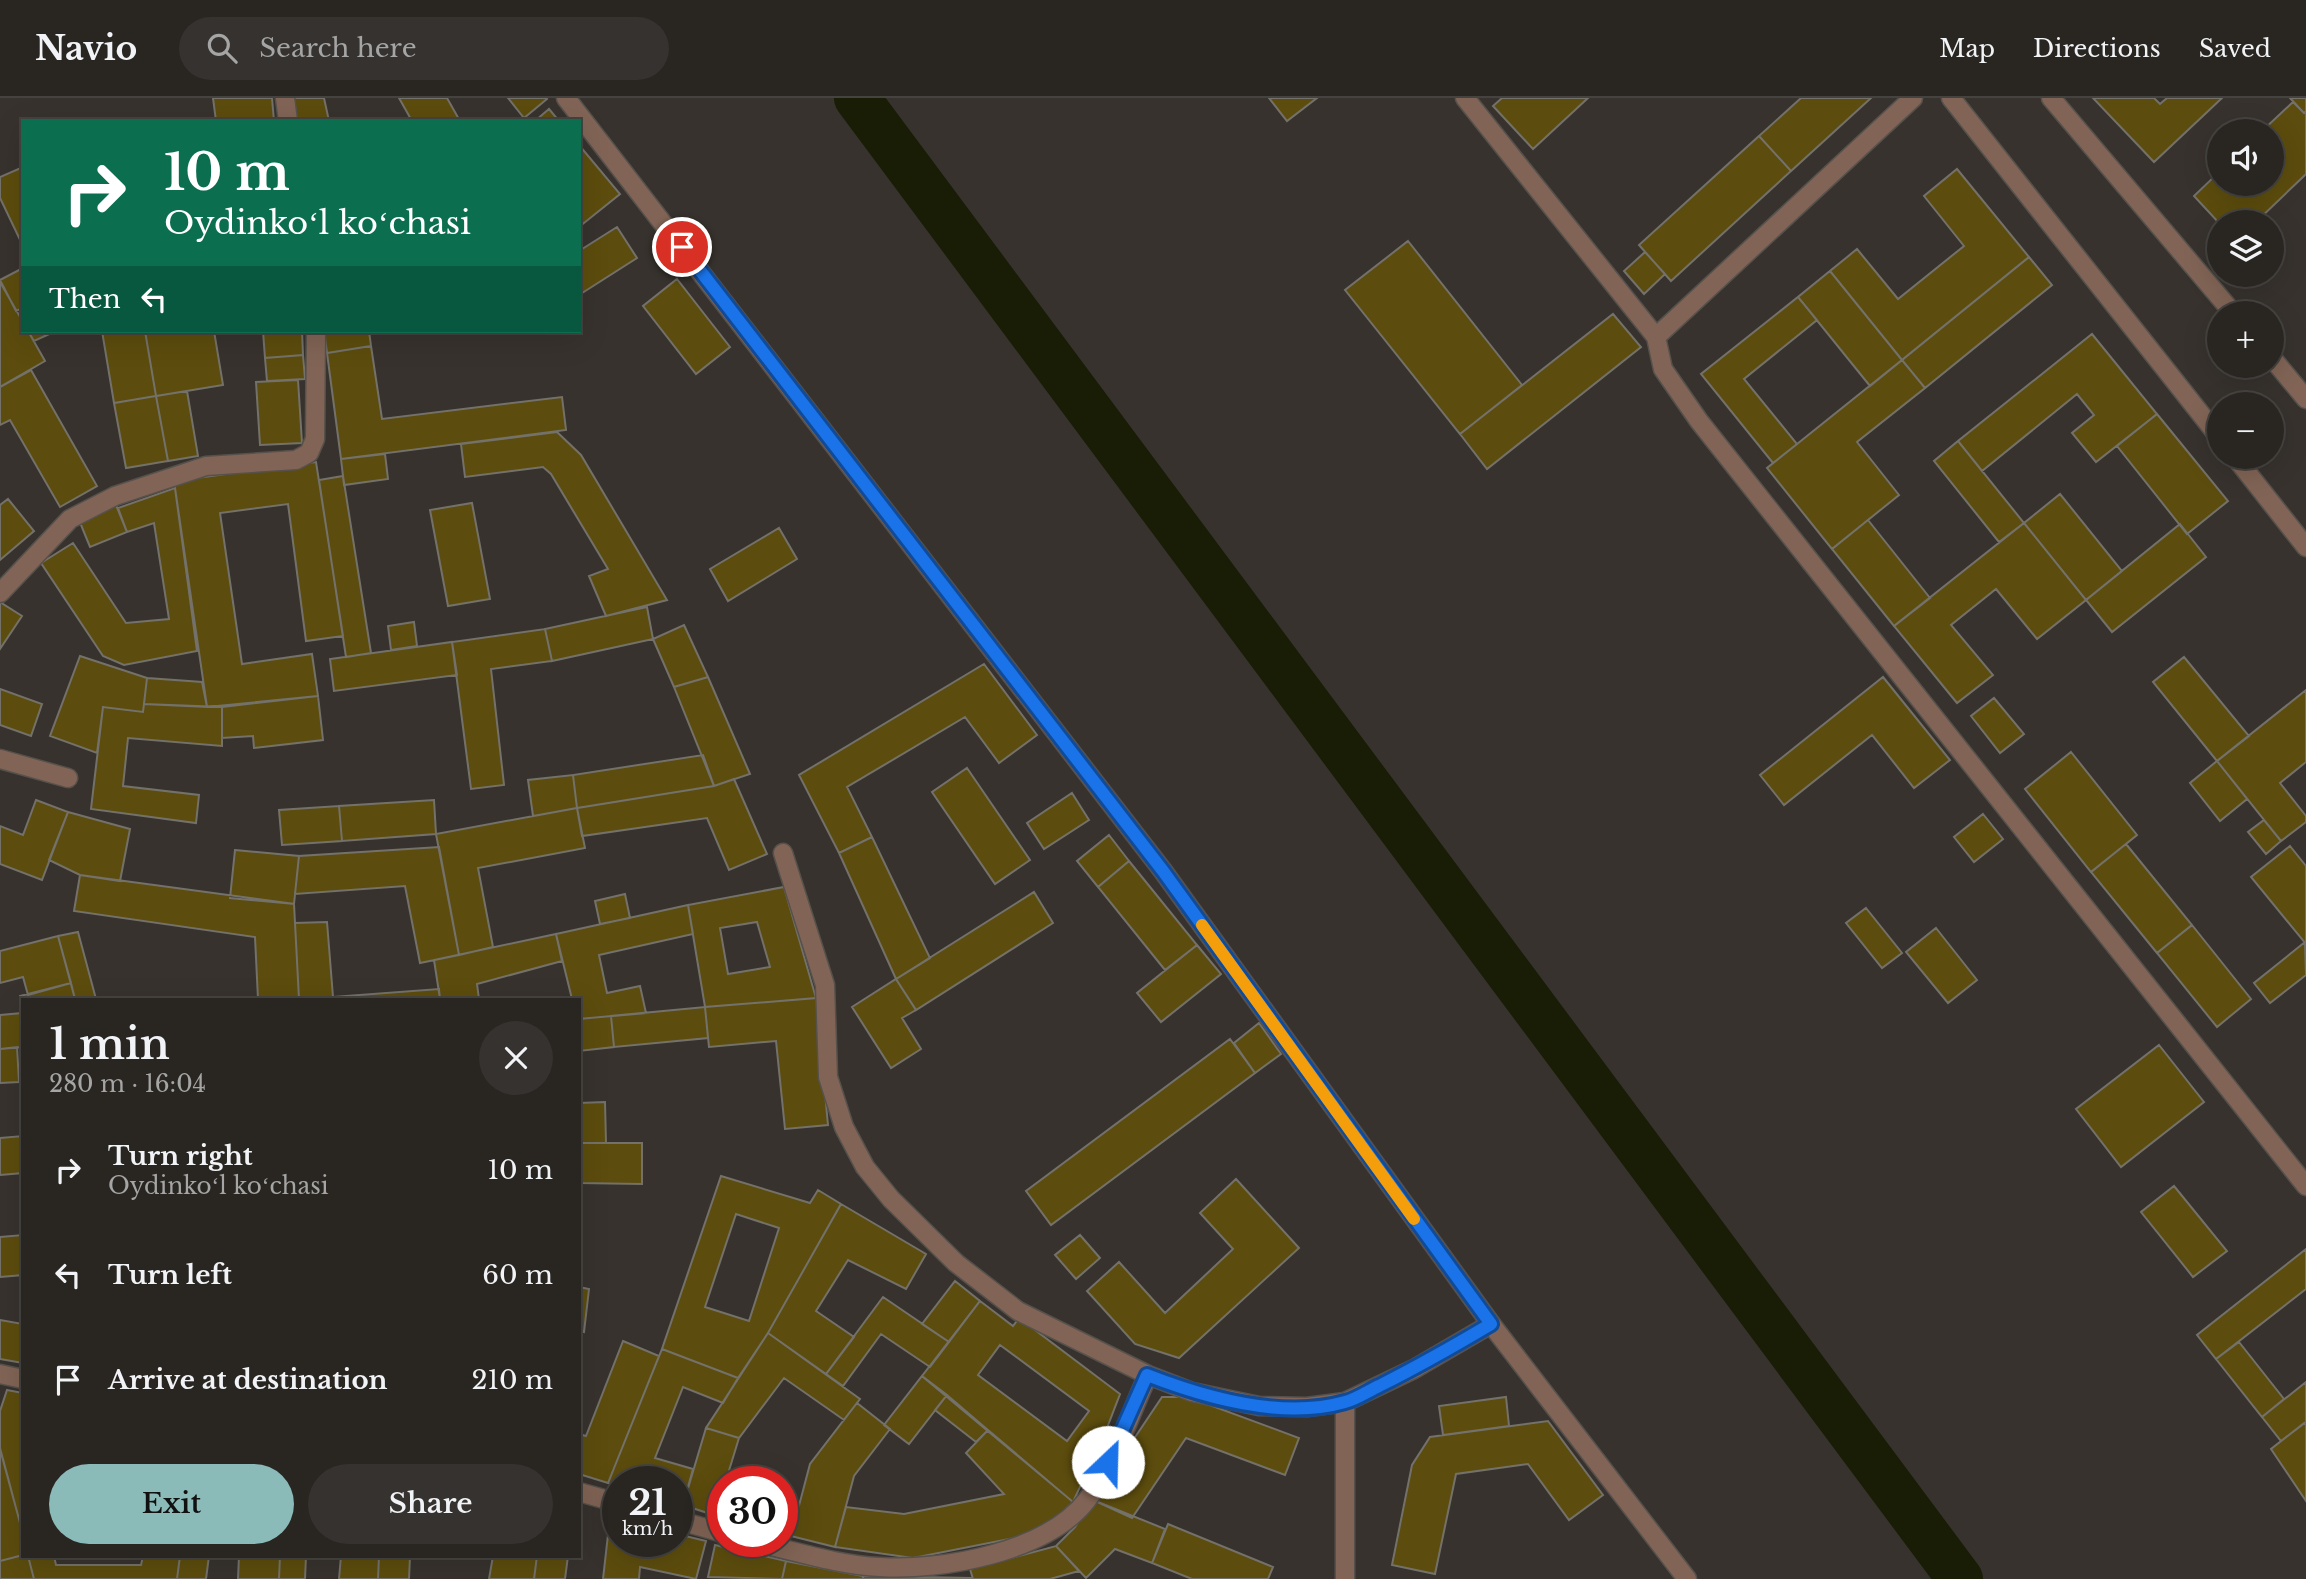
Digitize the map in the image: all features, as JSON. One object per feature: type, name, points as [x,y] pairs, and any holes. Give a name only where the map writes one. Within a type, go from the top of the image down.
[{"type":"street","points":[[285,98],[288,119]]},
{"type":"street","points":[[566,98],[1163,871],[1491,1324],[1687,1579]]},
{"type":"street","points":[[1465,98],[1656,337],[1663,369],[1679,396],[2306,1186]]},
{"type":"street","points":[[1656,337],[1913,98]]},
{"type":"street","points":[[1951,98],[2207,422]]},
{"type":"street","points":[[2051,98],[2223,301]]},
{"type":"street","points":[[0,593],[70,519],[115,496],[206,466],[296,460],[309,453],[315,439],[316,333]]},
{"type":"street","points":[[2284,370],[2303,389]]},
{"type":"street","points":[[2244,469],[2306,547]]},
{"type":"street","points":[[0,758],[68,778]]},
{"type":"street","points":[[783,852],[825,985],[828,1077],[844,1127],[865,1167],[891,1199],[956,1263],[1018,1311],[1147,1375],[1192,1392],[1259,1406],[1307,1407],[1345,1402],[1414,1369],[1491,1324]]},
{"type":"street","points":[[0,1374],[21,1379]]},
{"type":"street","points":[[798,1551],[880,1567],[940,1563],[994,1554],[1021,1545],[1061,1525],[1088,1500],[1147,1375]]},
{"type":"street","points":[[1345,1402],[1345,1579]]},
{"type":"street","points":[[581,1493],[602,1498]]},
{"type":"building","points":[[213,98],[272,98],[274,119],[216,119]]},
{"type":"building","points":[[289,98],[324,98],[329,119],[294,119]]},
{"type":"building","points":[[399,98],[447,98],[459,119],[411,119]]},
{"type":"building","points":[[508,98],[546,98],[547,99],[524,118]]},
{"type":"building","points":[[1269,98],[1317,98],[1287,121]]},
{"type":"building","points":[[1502,98],[1588,98],[1533,149],[1493,106]]},
{"type":"building","points":[[1801,98],[1871,98],[1791,171],[1759,136]]},
{"type":"building","points":[[2093,98],[2154,98],[2160,104],[2167,98],[2222,98],[2154,162]]},
{"type":"building","points":[[2290,98],[2306,98],[2306,111],[2304,113]]},
{"type":"building","points":[[2293,102],[2304,113],[2306,111],[2306,174],[2284,195],[2284,119],[2275,119]]},
{"type":"building","points":[[549,109],[557,119],[537,119]]},
{"type":"building","points":[[1759,136],[1791,171],[1671,281],[1639,245]]},
{"type":"building","points":[[581,147],[620,194],[581,225]]},
{"type":"building","points":[[21,168],[21,242],[0,198],[0,177]]},
{"type":"building","points":[[1957,169],[2029,257],[1902,360],[1830,271],[1857,249],[1898,299],[1964,246],[1924,196]]},
{"type":"building","points":[[2207,184],[2207,196],[2283,196],[2268,210],[2207,210],[2194,196]]},
{"type":"building","points":[[617,227],[637,258],[581,294],[581,250]]},
{"type":"building","points":[[1408,241],[1522,385],[1460,434],[1345,290]]},
{"type":"building","points":[[1645,252],[1665,274],[1644,294],[1624,271]]},
{"type":"building","points":[[2029,257],[2052,285],[1925,388],[1902,360]]},
{"type":"building","points":[[21,269],[21,309],[16,311],[0,280]]},
{"type":"building","points":[[1830,271],[1902,360],[1870,386],[1798,297]]},
{"type":"building","points":[[677,279],[730,347],[696,374],[643,306]]},
{"type":"building","points":[[0,282],[21,319],[21,333],[29,333],[45,361],[0,387]]},
{"type":"building","points":[[1798,297],[1817,320],[1744,379],[1797,444],[1773,463],[1701,374]]},
{"type":"building","points":[[1613,314],[1641,347],[1487,469],[1460,434]]},
{"type":"building","points":[[29,333],[52,333],[34,341]]},
{"type":"building","points":[[102,333],[145,333],[156,396],[114,403]]},
{"type":"building","points":[[145,333],[214,333],[223,385],[156,396]]},
{"type":"building","points":[[263,333],[302,333],[303,355],[265,358]]},
{"type":"building","points":[[324,333],[369,333],[371,346],[327,353]]},
{"type":"building","points":[[2092,334],[2157,414],[2096,462],[2072,433],[2094,415],[2077,394],[1982,471],[1958,441]]},
{"type":"building","points":[[371,346],[382,419],[562,397],[566,430],[341,459],[327,353]]},
{"type":"building","points":[[303,355],[305,379],[267,381],[265,358]]},
{"type":"building","points":[[1902,360],[1925,388],[1857,442],[1899,495],[1832,549],[1767,468]]},
{"type":"building","points":[[31,370],[97,486],[60,507],[10,420],[0,425],[0,387]]},
{"type":"building","points":[[298,380],[302,443],[260,445],[256,382]]},
{"type":"building","points":[[187,391],[198,456],[168,461],[156,396]]},
{"type":"building","points":[[156,396],[168,461],[126,468],[114,403]]},
{"type":"building","points":[[2157,414],[2228,501],[2187,534],[2117,446]]},
{"type":"building","points":[[557,432],[581,455],[667,600],[606,616],[589,576],[608,569],[551,474],[543,467],[465,477],[461,444]]},
{"type":"building","points":[[1958,441],[2024,523],[1999,542],[1934,461]]},
{"type":"building","points":[[385,454],[388,479],[344,485],[341,459]]},
{"type":"building","points":[[316,462],[343,636],[306,641],[288,504],[220,513],[242,664],[312,654],[318,696],[207,707],[174,481]]},
{"type":"building","points":[[343,476],[371,653],[346,657],[319,480]]},
{"type":"building","points":[[175,488],[197,651],[124,665],[103,656],[41,563],[73,543],[126,623],[169,619],[154,523],[127,532],[118,508]]},
{"type":"building","points":[[2060,494],[2122,571],[2086,600],[2024,523]]},
{"type":"building","points":[[8,499],[34,531],[0,560],[0,505]]},
{"type":"building","points":[[472,503],[490,599],[448,606],[430,510]]},
{"type":"building","points":[[116,505],[127,532],[90,547],[79,520]]},
{"type":"building","points":[[1868,520],[1930,598],[1894,626],[1832,549]]},
{"type":"building","points":[[2024,523],[2086,600],[2037,639],[1996,589],[1951,625],[1993,675],[1957,703],[1894,626]]},
{"type":"building","points":[[2180,524],[2206,557],[2112,632],[2086,600]]},
{"type":"building","points":[[779,528],[797,559],[728,601],[710,569]]},
{"type":"building","points":[[0,602],[22,616],[0,649]]},
{"type":"building","points":[[647,607],[653,639],[552,661],[545,629]]},
{"type":"building","points":[[414,622],[417,646],[391,650],[388,626]]},
{"type":"building","points":[[684,625],[708,677],[674,687],[653,639]]},
{"type":"building","points":[[545,629],[552,661],[491,669],[504,785],[471,789],[452,642]]},
{"type":"building","points":[[452,642],[457,675],[334,691],[330,659]]},
{"type":"building","points":[[80,656],[147,678],[143,712],[103,707],[97,753],[50,736]]},
{"type":"building","points":[[2184,657],[2249,736],[2217,761],[2153,682]]},
{"type":"building","points":[[984,664],[1037,735],[999,763],[965,717],[847,787],[872,837],[839,853],[799,775]]},
{"type":"building","points":[[708,677],[750,774],[714,786],[674,687]]},
{"type":"building","points":[[1883,677],[1950,760],[1914,788],[1872,735],[1784,805],[1760,775]]},
{"type":"building","points":[[147,678],[202,682],[207,707],[144,704]]},
{"type":"building","points":[[0,689],[42,704],[31,736],[0,725]]},
{"type":"building","points":[[2306,690],[2306,762],[2280,783],[2306,816],[2306,822],[2281,841],[2217,761]]},
{"type":"building","points":[[318,696],[323,740],[254,748],[253,736],[222,738],[222,707]]},
{"type":"building","points":[[1994,698],[2024,734],[2000,753],[1971,716]]},
{"type":"building","points":[[144,704],[222,707],[222,746],[128,738],[123,786],[199,795],[196,823],[91,809],[103,707],[143,712]]},
{"type":"building","points":[[2071,752],[2137,835],[2091,872],[2025,789]]},
{"type":"building","points":[[703,755],[714,786],[577,808],[573,775]]},
{"type":"building","points":[[2217,761],[2247,799],[2220,821],[2190,783]]},
{"type":"building","points":[[967,768],[1030,860],[995,884],[932,792]]},
{"type":"building","points":[[573,775],[577,808],[533,816],[528,780]]},
{"type":"building","points":[[734,779],[767,854],[729,870],[707,818],[582,836],[577,808],[714,786]]},
{"type":"building","points":[[1072,793],[1089,820],[1044,849],[1027,823]]},
{"type":"building","points":[[36,800],[68,812],[42,880],[0,864],[0,826],[23,835]]},
{"type":"building","points":[[434,800],[436,834],[342,841],[339,806]]},
{"type":"building","points":[[339,806],[342,841],[282,845],[279,810]]},
{"type":"building","points":[[577,808],[585,848],[478,868],[493,947],[459,955],[436,834]]},
{"type":"building","points":[[68,812],[130,829],[120,881],[80,875],[49,860]]},
{"type":"building","points":[[1983,814],[2003,839],[1974,862],[1954,837]]},
{"type":"building","points":[[2264,820],[2281,841],[2266,854],[2248,832]]},
{"type":"building","points":[[1109,835],[1129,861],[1098,887],[1077,861]]},
{"type":"building","points":[[872,837],[930,958],[896,979],[839,853]]},
{"type":"building","points":[[2126,844],[2192,925],[2157,953],[2091,872]]},
{"type":"building","points":[[2290,846],[2306,866],[2306,944],[2251,877]]},
{"type":"building","points":[[439,847],[459,955],[420,963],[405,886],[295,894],[299,856]]},
{"type":"building","points":[[235,850],[299,856],[294,904],[230,898]]},
{"type":"building","points":[[1129,861],[1197,945],[1165,970],[1098,887]]},
{"type":"building","points":[[80,875],[294,904],[299,998],[258,998],[255,937],[74,911]]},
{"type":"building","points":[[784,887],[816,998],[705,1007],[688,905]],"holes":[[[757,922],[770,967],[728,974],[720,928]]]},
{"type":"building","points":[[1034,892],[1053,923],[916,1010],[896,979]]},
{"type":"building","points":[[625,894],[630,918],[600,924],[595,901]]},
{"type":"building","points":[[688,905],[693,934],[599,955],[607,993],[640,986],[646,1013],[581,1019],[581,998],[572,998],[556,934]]},
{"type":"building","points":[[1866,908],[1902,953],[1882,968],[1846,923]]},
{"type":"building","points":[[327,922],[333,997],[439,989],[440,998],[299,998],[295,923]]},
{"type":"building","points":[[2192,925],[2251,999],[2217,1027],[2157,953]]},
{"type":"building","points":[[1936,928],[1977,980],[1948,1003],[1906,952]]},
{"type":"building","points":[[78,932],[96,998],[75,998],[58,936]]},
{"type":"building","points":[[556,934],[562,961],[477,984],[479,998],[440,998],[434,960]]},
{"type":"building","points":[[58,936],[71,983],[28,995],[23,977],[0,983],[0,951]]},
{"type":"building","points":[[2305,942],[2306,975],[2270,1003],[2254,983]]},
{"type":"building","points":[[1197,945],[1221,974],[1161,1022],[1137,993]]},
{"type":"building","points":[[896,979],[916,1010],[902,1018],[921,1049],[891,1068],[852,1007]]},
{"type":"building","points":[[71,983],[75,998],[21,998],[21,1004],[20,996]]},
{"type":"building","points":[[816,998],[828,1125],[785,1129],[776,1041],[709,1047],[705,1007]]},
{"type":"building","points":[[705,1007],[708,1038],[614,1047],[611,1016]]},
{"type":"building","points":[[21,1013],[21,1047],[0,1049],[0,1015]]},
{"type":"building","points":[[611,1016],[614,1047],[581,1051],[581,1019]]},
{"type":"building","points":[[1259,1023],[1281,1054],[1255,1073],[1234,1043]]},
{"type":"building","points":[[1230,1039],[1255,1073],[1051,1225],[1026,1191]]},
{"type":"building","points":[[2159,1045],[2204,1102],[2121,1167],[2076,1109]]},
{"type":"building","points":[[17,1047],[19,1082],[0,1083],[0,1049]]},
{"type":"building","points":[[605,1102],[606,1143],[581,1143],[581,1103]]},
{"type":"building","points":[[21,1136],[21,1173],[0,1175],[0,1138]]},
{"type":"building","points":[[581,1143],[642,1143],[642,1184],[581,1183]]},
{"type":"building","points":[[721,1176],[810,1203],[818,1190],[841,1204],[768,1333],[738,1378],[662,1349]],"holes":[[[736,1214],[779,1228],[749,1321],[705,1307]]]},
{"type":"building","points":[[1236,1179],[1299,1248],[1179,1358],[1135,1344],[1087,1291],[1119,1262],[1165,1313],[1233,1249],[1200,1213]]},
{"type":"building","points":[[2174,1186],[2227,1251],[2193,1277],[2141,1212]]},
{"type":"building","points":[[841,1204],[926,1254],[906,1289],[848,1260],[816,1311],[854,1337],[826,1374],[768,1333]]},
{"type":"building","points":[[21,1235],[21,1275],[0,1277],[0,1237]]},
{"type":"building","points":[[1080,1235],[1100,1258],[1076,1279],[1055,1255]]},
{"type":"building","points":[[2306,1249],[2306,1289],[2216,1359],[2197,1335]]},
{"type":"building","points":[[955,1281],[980,1301],[949,1342],[922,1324]]},
{"type":"building","points":[[581,1287],[589,1289],[584,1332],[581,1331]]},
{"type":"building","points":[[883,1297],[949,1342],[930,1367],[881,1334],[843,1386],[826,1374]]},
{"type":"building","points":[[980,1301],[1013,1326],[1019,1318],[1120,1394],[1073,1502],[922,1376]],"holes":[[[1000,1345],[1089,1411],[1067,1441],[978,1375]]]},
{"type":"building","points":[[0,1320],[21,1324],[21,1363],[0,1359]]},
{"type":"building","points":[[768,1333],[860,1399],[844,1420],[784,1378],[739,1438],[706,1428]]},
{"type":"building","points":[[623,1341],[659,1356],[615,1466],[602,1466],[602,1481],[581,1475],[581,1435],[586,1436]]},
{"type":"building","points":[[2239,1342],[2284,1399],[2262,1417],[2216,1359]]},
{"type":"building","points":[[662,1349],[738,1378],[723,1403],[683,1387],[655,1458],[683,1466],[615,1466]]},
{"type":"building","points":[[922,1376],[947,1395],[909,1444],[884,1425]]},
{"type":"building","points":[[2306,1382],[2306,1422],[2281,1441],[2262,1417]]},
{"type":"building","points":[[7,1390],[21,1393],[21,1527],[0,1448],[0,1411]]},
{"type":"building","points":[[947,1395],[988,1430],[976,1442],[935,1410]]},
{"type":"building","points":[[1162,1397],[1188,1397],[1299,1438],[1285,1475],[1186,1438],[1132,1518],[1093,1500]]},
{"type":"building","points":[[1506,1397],[1509,1426],[1443,1435],[1439,1406]]},
{"type":"building","points":[[857,1403],[890,1429],[854,1476],[835,1547],[798,1538],[798,1509],[810,1464]]},
{"type":"building","points":[[1548,1421],[1603,1495],[1569,1520],[1528,1464],[1456,1474],[1435,1574],[1392,1565],[1412,1465],[1430,1437]]},
{"type":"building","points":[[2304,1423],[2306,1425],[2306,1501],[2271,1449]]},
{"type":"building","points":[[706,1428],[739,1438],[730,1466],[707,1466],[707,1513],[693,1508],[693,1472]]},
{"type":"building","points":[[988,1430],[1073,1502],[1040,1533],[913,1558],[835,1547],[846,1507],[904,1514],[1004,1494],[966,1453]]},
{"type":"building","points":[[0,1449],[21,1527],[21,1556],[0,1561]]},
{"type":"building","points":[[1093,1500],[1165,1529],[1152,1563],[1115,1549],[1086,1578],[1056,1546],[1075,1527]]},
{"type":"building","points":[[1168,1524],[1273,1567],[1268,1579],[1192,1579],[1152,1563]]},
{"type":"building","points":[[693,1538],[706,1541],[696,1579],[640,1567],[639,1579],[603,1579],[605,1557],[693,1557]]},
{"type":"building","points":[[1056,1546],[1079,1571],[1050,1579],[973,1579],[970,1569]]},
{"type":"building","points":[[21,1556],[21,1558],[29,1558],[34,1579],[0,1579],[0,1561]]},
{"type":"building","points":[[712,1557],[768,1557],[786,1561],[782,1579],[708,1577]]},
{"type":"building","points":[[29,1558],[54,1558],[56,1565],[141,1565],[143,1558],[180,1558],[177,1579],[34,1579]]},
{"type":"building","points":[[180,1558],[209,1558],[206,1579],[177,1579]]},
{"type":"building","points":[[239,1558],[280,1558],[279,1579],[238,1579]]},
{"type":"building","points":[[280,1558],[306,1558],[305,1579],[279,1579]]},
{"type":"building","points":[[341,1558],[379,1558],[378,1579],[339,1579]]},
{"type":"building","points":[[379,1558],[410,1558],[409,1579],[378,1579]]},
{"type":"building","points":[[493,1558],[537,1558],[534,1579],[489,1579]]},
{"type":"building","points":[[537,1558],[568,1558],[565,1579],[534,1579]]},
{"type":"building","points":[[786,1561],[863,1576],[863,1579],[782,1579]]},
{"type":"building","points":[[863,1576],[972,1578],[973,1579],[863,1579]]},
{"type":"waterway","points":[[857,98],[1960,1579]]},
{"type":"slow traffic","points":[[1202,925],[1414,1219]]},
{"type":"route","points":[[682,247],[1163,871],[1491,1324],[1414,1369],[1345,1402],[1307,1407],[1259,1406],[1192,1392],[1147,1375],[1108,1462]]}]
